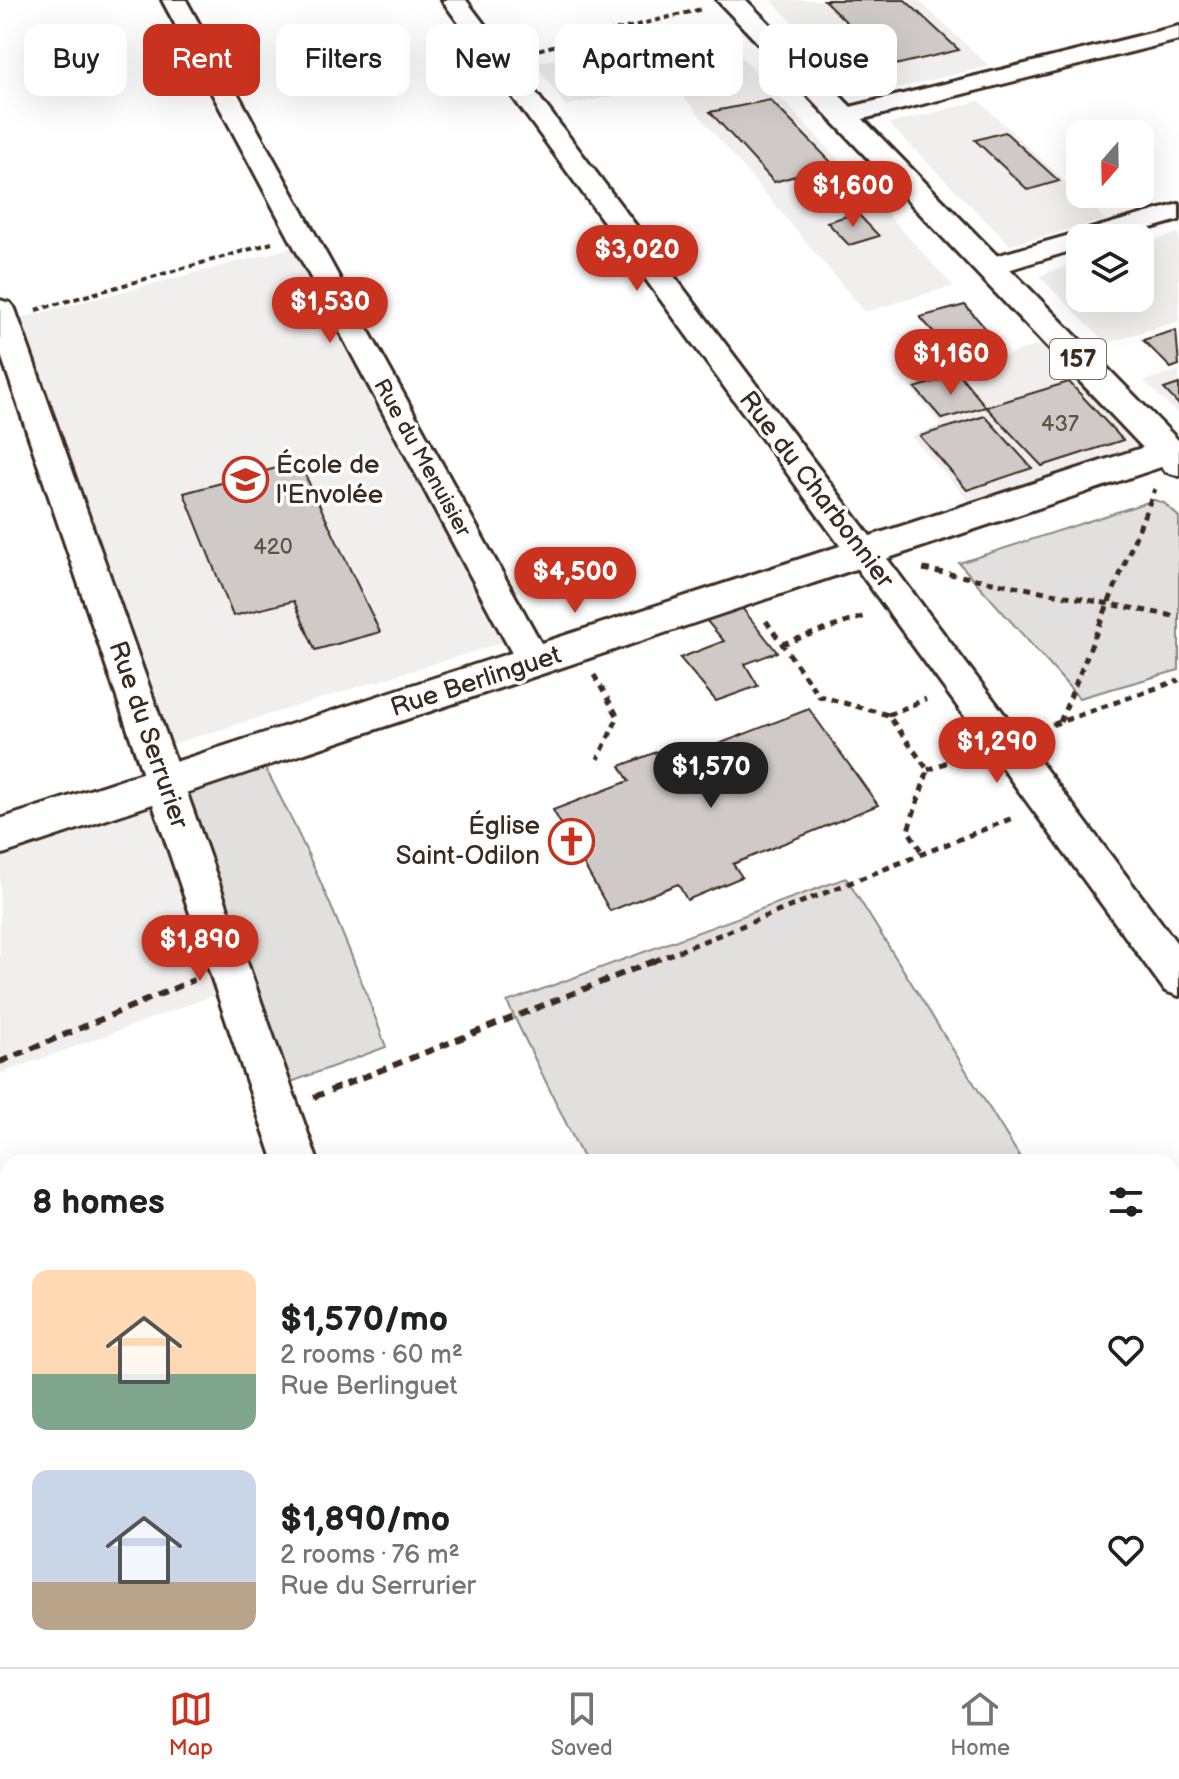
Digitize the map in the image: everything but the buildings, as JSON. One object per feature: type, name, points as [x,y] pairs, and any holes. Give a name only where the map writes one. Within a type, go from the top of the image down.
[{"type":"street","name":"Rue du Menuisier","points":[[174,0],[534,663]]},
{"type":"street","name":"Rue du Charbonnier","points":[[454,0],[471,24]]},
{"type":"street","name":"157","points":[[719,4],[843,116],[988,267],[1176,454]]},
{"type":"street","points":[[843,116],[1179,33]]},
{"type":"street","name":"Rue du Charbonnier","points":[[524,96],[1179,978]]},
{"type":"street","points":[[1136,224],[1179,212]]},
{"type":"street","points":[[988,267],[1066,244]]},
{"type":"street","name":"Rue du Serrurier","points":[[2,314],[293,1154]]},
{"type":"street","name":"Rue Berlinguet","points":[[0,837],[1176,454]]},
{"type":"path","points":[[539,49],[719,4]]},
{"type":"path","points":[[2,314],[300,235]]},
{"type":"path","points":[[1060,722],[1149,503]]},
{"type":"path","points":[[863,555],[1179,617]]},
{"type":"path","points":[[782,644],[901,604]]},
{"type":"path","points":[[764,618],[819,696],[888,715],[928,770]]},
{"type":"path","points":[[1003,742],[1179,680]]},
{"type":"path","points":[[598,759],[618,717],[600,686]]},
{"type":"path","points":[[888,715],[913,704]]},
{"type":"path","points":[[923,854],[908,830],[928,770],[954,759]]},
{"type":"path","points":[[334,1089],[1049,804]]},
{"type":"path","points":[[0,1062],[228,966]]},
{"type":"shaded area","points":[[771,0],[918,0],[989,66],[897,88],[897,24],[795,24]]},
{"type":"shaded area","points":[[555,59],[555,91],[539,67],[539,62]]},
{"type":"shaded area","points":[[743,59],[759,75],[759,96],[779,96],[953,286],[865,312],[683,96],[743,96]]},
{"type":"shaded area","points":[[558,96],[614,96],[565,106]]},
{"type":"shaded area","points":[[979,101],[1066,183],[1066,208],[1093,208],[1106,220],[1091,224],[1066,224],[1066,230],[1010,245],[889,124]]},
{"type":"shaded area","points":[[1179,233],[1179,321],[1106,343],[1075,312],[1154,312],[1154,240]]},
{"type":"shaded area","name":"École de l'Envolée","points":[[295,247],[508,641],[163,747],[13,320]]},
{"type":"shaded area","points":[[1066,266],[1066,303],[1039,276]]},
{"type":"shaded area","points":[[1047,342],[1150,446],[969,501],[911,436],[941,425],[909,386]]},
{"type":"shaded area","points":[[1179,370],[1179,415],[1144,381]]},
{"type":"shaded area","points":[[1154,500],[1164,503],[1179,517],[1179,670],[1079,698],[959,563]]},
{"type":"shaded area","points":[[249,738],[324,890],[386,1047],[275,1088],[169,763]]},
{"type":"shaded area","points":[[149,768],[215,995],[0,1074],[0,820]]},
{"type":"shaded area","points":[[846,878],[1018,1154],[581,1154],[507,1002]]},
{"type":"place","name":"École de l'Envolée","points":[[245,480]]},
{"type":"place","name":"Église Saint-Odilon","points":[[571,841]]}]
